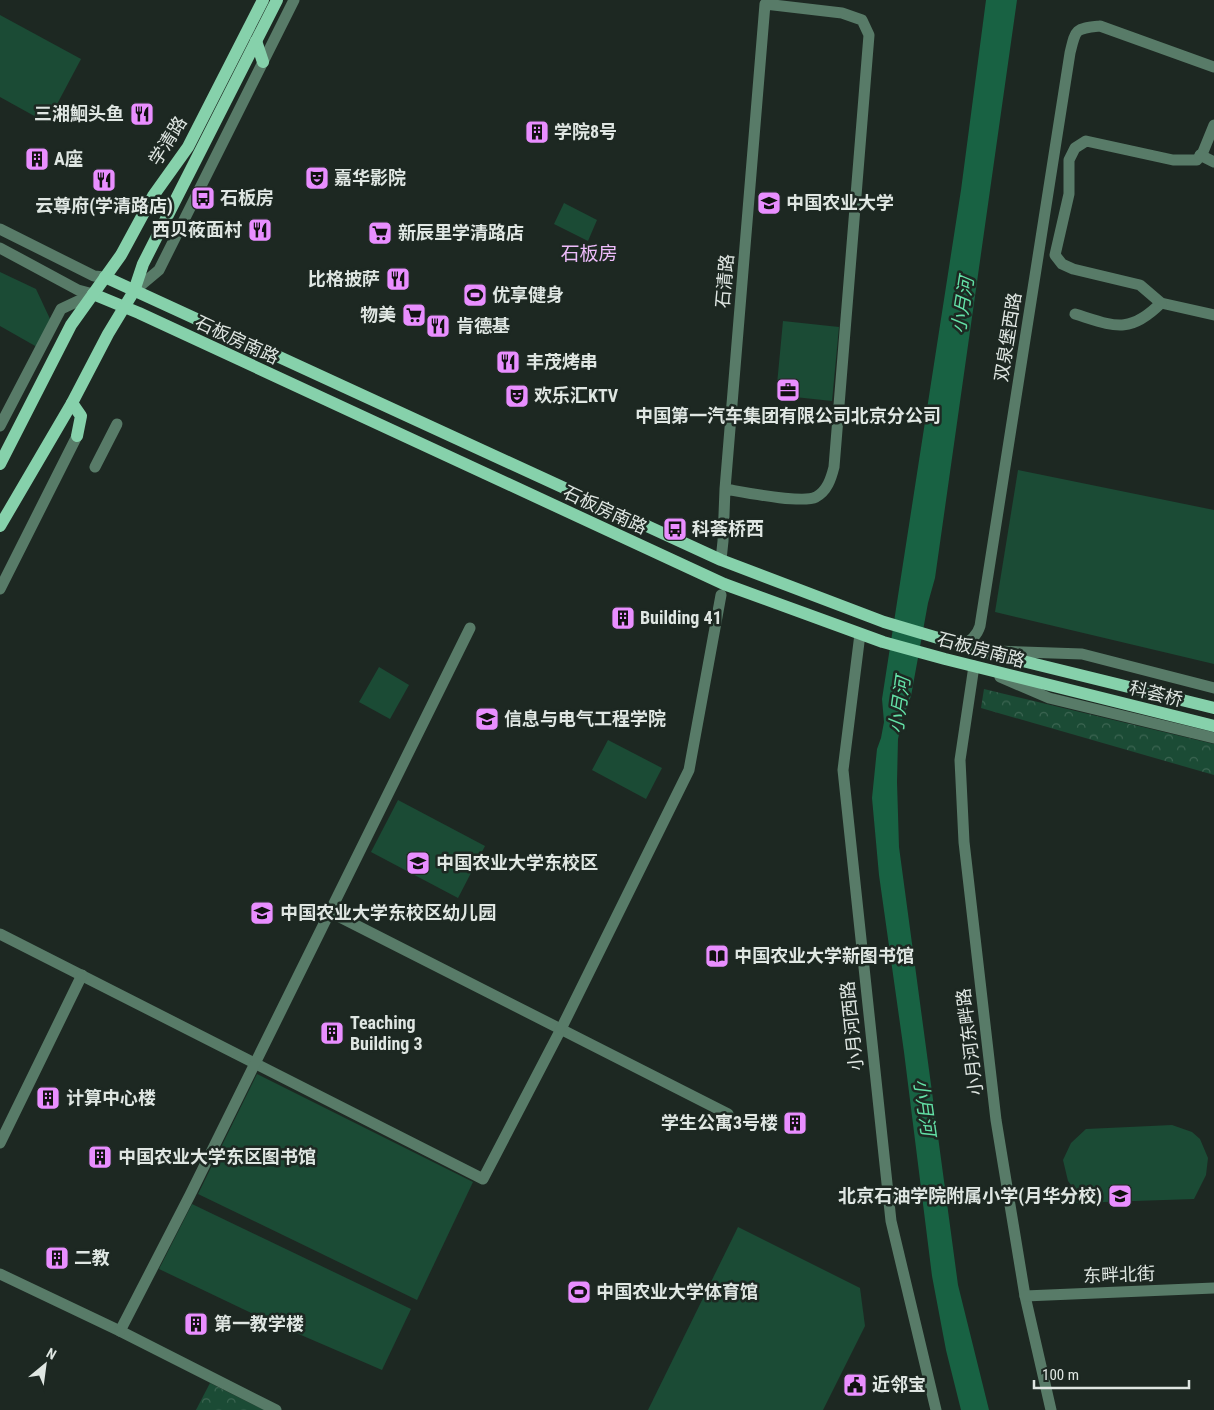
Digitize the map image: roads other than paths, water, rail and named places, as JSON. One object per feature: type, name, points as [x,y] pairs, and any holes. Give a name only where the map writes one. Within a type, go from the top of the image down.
[{"type":"main road","name":"学清路","points":[[0,464],[70,325],[121,255],[153,196],[188,147],[263,0]]},
{"type":"main road","name":"学清路","points":[[0,526],[72,403],[134,290],[143,264],[277,0]]},
{"type":"main road","points":[[256,41],[263,62]]},
{"type":"main road","name":"石板房南路","points":[[105,277],[721,560],[884,622],[982,651],[1093,677]]},
{"type":"main road","name":"石板房南路","points":[[93,294],[724,584],[883,642],[1090,696]]},
{"type":"main road","points":[[72,403],[81,416],[77,436]]},
{"type":"main road","name":"科荟桥","points":[[1093,677],[1214,708]]},
{"type":"main road","name":"科荟桥","points":[[1090,696],[1214,726]]},
{"type":"street","name":"学清路","points":[[134,290],[158,270],[294,0]]},
{"type":"street","name":"石清路","points":[[721,560],[725,489],[765,4],[842,13],[862,20],[869,35],[834,467],[829,484],[815,497],[789,499],[725,489]]},
{"type":"street","name":"双泉堡西路","points":[[962,645],[969,642],[978,633],[980,626],[1070,53],[1075,33],[1081,28],[1100,26],[1214,67]]},
{"type":"street","points":[[1214,125],[1197,160],[1173,160],[1086,141],[1075,148],[1069,160],[1068,194],[1055,255],[1062,264],[1073,269],[1140,285],[1161,303],[1214,314]]},
{"type":"street","points":[[1200,155],[1214,162]]},
{"type":"street","points":[[0,229],[94,276],[105,277]]},
{"type":"street","points":[[0,248],[78,290],[93,294]]},
{"type":"street","name":"学清路","points":[[0,426],[61,309],[93,294]]},
{"type":"street","points":[[1075,314],[1110,325],[1126,326],[1142,319],[1161,303]]},
{"type":"street","points":[[95,467],[117,424]]},
{"type":"street","points":[[0,589],[77,436]]},
{"type":"street","points":[[0,934],[483,1179],[561,1029],[688,770],[721,595]]},
{"type":"street","points":[[120,1331],[470,628]]},
{"type":"street","name":"小月河西路","points":[[860,634],[843,770],[891,1221],[936,1410]]},
{"type":"street","points":[[982,651],[1082,654],[1214,688]]},
{"type":"street","points":[[976,667],[1049,698],[1214,738]]},
{"type":"street","name":"小月河东畔路","points":[[976,667],[960,760],[964,842],[996,1120],[1025,1296],[1052,1410]]},
{"type":"street","points":[[330,912],[728,1114]]},
{"type":"street","points":[[0,1143],[82,975]]},
{"type":"street","points":[[0,1274],[120,1331],[276,1410]]},
{"type":"street","name":"东畔北街","points":[[1025,1296],[1214,1288]]},
{"type":"water","name":"小月河","points":[[986,0],[1017,0],[935,578],[928,603],[911,696],[902,720],[898,739],[897,782],[899,847],[958,1285],[989,1410],[961,1410],[946,1350],[932,1276],[904,1052],[879,875],[872,798],[877,749],[884,722],[882,699],[961,190]]},
{"type":"place","name":"三湘鮰头鱼","points":[[142,114]]},
{"type":"place","name":"学院8号","points":[[537,132]]},
{"type":"place","name":"A座","points":[[37,159]]},
{"type":"place","name":"嘉华影院","points":[[317,178]]},
{"type":"place","name":"云尊府(学清路店)","points":[[104,180]]},
{"type":"place","name":"石板房","points":[[203,198]]},
{"type":"place","name":"中国农业大学","points":[[769,203]]},
{"type":"place","name":"西贝莜面村","points":[[260,230]]},
{"type":"place","name":"新辰里学清路店","points":[[380,233]]},
{"type":"place","name":"比格披萨","points":[[398,279]]},
{"type":"place","name":"优享健身","points":[[475,295]]},
{"type":"place","name":"物美","points":[[414,315]]},
{"type":"place","name":"肯德基","points":[[438,326]]},
{"type":"place","name":"丰茂烤串","points":[[508,362]]},
{"type":"place","name":"中国第一汽车集团有限公司北京分公司","points":[[788,390]]},
{"type":"place","name":"欢乐汇KTV","points":[[517,396]]},
{"type":"place","name":"科荟桥西","points":[[675,529]]},
{"type":"place","name":"Building 41","points":[[623,618]]},
{"type":"place","name":"信息与电气工程学院","points":[[487,719]]},
{"type":"place","name":"中国农业大学东校区","points":[[418,863]]},
{"type":"place","name":"中国农业大学东校区幼儿园","points":[[262,913]]},
{"type":"place","name":"中国农业大学新图书馆","points":[[717,956]]},
{"type":"place","name":"Teaching Building 3","points":[[332,1033]]},
{"type":"place","name":"计算中心楼","points":[[48,1098]]},
{"type":"place","name":"学生公寓3号楼","points":[[795,1123]]},
{"type":"place","name":"中国农业大学东区图书馆","points":[[100,1157]]},
{"type":"place","name":"北京石油学院附属小学(月华分校)","points":[[1120,1196]]},
{"type":"place","name":"二教","points":[[57,1258]]},
{"type":"place","name":"中国农业大学体育馆","points":[[579,1292]]},
{"type":"place","name":"第一教学楼","points":[[196,1324]]},
{"type":"place","name":"近邻宝","points":[[855,1385]]},
{"type":"district","name":"石板房","points":[[589,253]]}]
